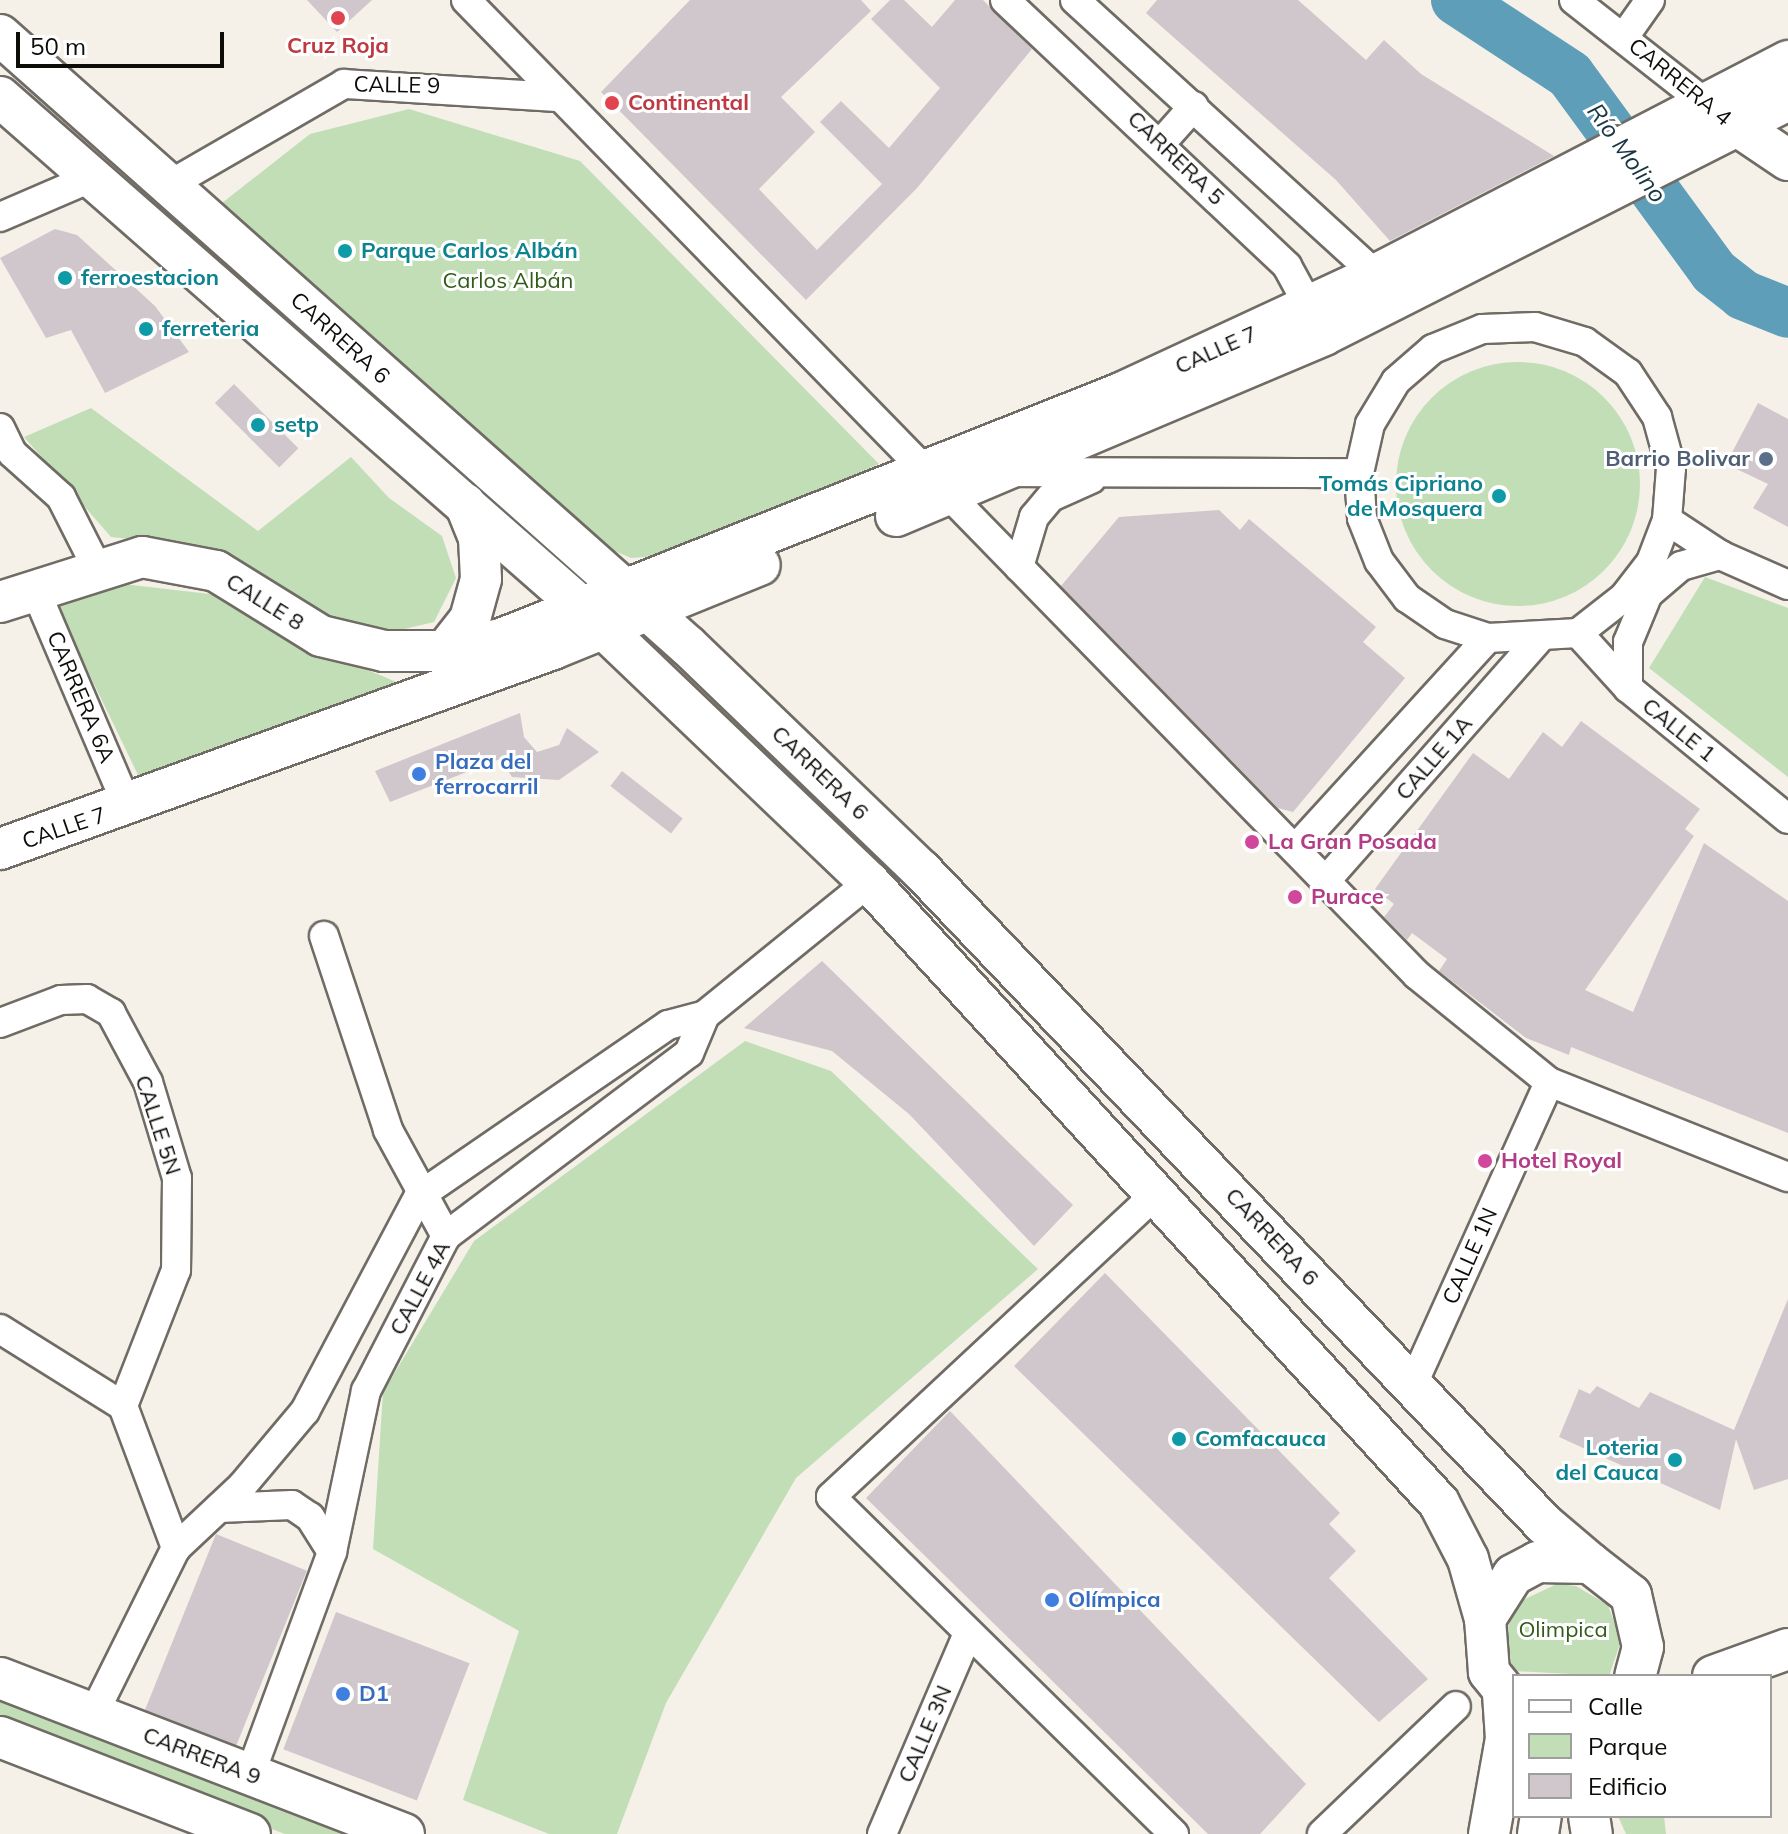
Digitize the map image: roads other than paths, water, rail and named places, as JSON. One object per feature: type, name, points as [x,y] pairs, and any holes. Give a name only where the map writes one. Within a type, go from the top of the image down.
[{"type":"main road","name":"CARRERA 6","points":[[0,35],[634,601],[921,870],[1412,1386],[1590,1563],[1631,1595],[1642,1620],[1635,1674]]},
{"type":"main road","name":"CALLE 7","points":[[634,601],[942,483],[1009,472],[1388,286],[1713,119],[1788,61]]},
{"type":"main road","name":"CARRERA 6","points":[[0,97],[592,617],[869,882],[1158,1192],[1439,1503],[1468,1559],[1485,1619],[1482,1646],[1509,1698]]},
{"type":"main road","name":"CALLE 7","points":[[1713,119],[1788,100]]},
{"type":"main road","name":"CARRERA 4","points":[[1713,119],[1788,160]]},
{"type":"main road","name":"CALLE 7","points":[[634,601],[785,555],[942,483],[1317,321]]},
{"type":"main road","points":[[445,651],[470,619],[481,579],[479,538],[463,501]]},
{"type":"main road","name":"CALLE 8","points":[[17,594],[96,566],[142,557],[183,560],[216,571],[321,636],[384,651],[445,651],[592,617]]},
{"type":"main road","points":[[592,617],[634,601]]},
{"type":"main road","name":"CALLE 7","points":[[0,849],[128,807],[592,617]]},
{"type":"main road","points":[[1485,1619],[1496,1595],[1525,1568],[1564,1558],[1590,1563]]},
{"type":"main road","points":[[1719,1674],[1788,1649]]},
{"type":"main road","name":"CARRERA 9","points":[[0,1678],[404,1834]]},
{"type":"main road","points":[[1489,1834],[1506,1739],[1509,1698]]},
{"type":"main road","points":[[0,1737],[250,1834]]},
{"type":"street","points":[[466,0],[555,97],[942,483],[1019,567],[1329,877],[1417,975],[1549,1082],[1788,1177]]},
{"type":"street","name":"CARRERA 5","points":[[1005,0],[1162,142],[1287,266],[1317,321]]},
{"type":"street","points":[[1075,0],[1388,286]]},
{"type":"street","name":"CARRERA 4","points":[[1574,0],[1624,37],[1713,119]]},
{"type":"street","points":[[1624,37],[1650,0]]},
{"type":"street","name":"CALLE 9","points":[[169,185],[344,84],[555,97]]},
{"type":"street","points":[[1162,142],[1194,106]]},
{"type":"street","points":[[0,217],[91,178]]},
{"type":"street","points":[[1535,327],[1585,342],[1628,373],[1661,430],[1671,468],[1667,520],[1633,585],[1578,633],[1539,639],[1488,638],[1420,606],[1379,561],[1362,518],[1359,473],[1370,424],[1396,381],[1433,349],[1482,329],[1535,327]]},
{"type":"street","points":[[0,428],[12,453],[61,497],[96,566]]},
{"type":"street","points":[[1009,472],[1099,476],[1359,473]]},
{"type":"street","points":[[1019,567],[1034,517],[1051,497],[1099,476]]},
{"type":"street","points":[[1667,520],[1720,555],[1788,585]]},
{"type":"street","points":[[1628,688],[1628,642],[1648,594],[1681,566],[1720,555]]},
{"type":"street","name":"CARRERA 6A","points":[[17,594],[128,807]]},
{"type":"street","name":"CALLE 1","points":[[1578,633],[1628,688],[1788,819]]},
{"type":"street","name":"CALLE 1A","points":[[1297,847],[1488,638]]},
{"type":"street","name":"CALLE 1A","points":[[1329,877],[1539,639]]},
{"type":"street","name":"CALLE 4A","points":[[250,1775],[332,1552],[366,1391],[446,1236],[689,1053],[705,1015],[869,882]]},
{"type":"street","points":[[324,936],[388,1130],[419,1196],[446,1236]]},
{"type":"street","name":"CALLE 5N","points":[[0,1023],[61,1000],[87,999],[111,1013],[148,1082],[177,1178],[176,1270],[123,1406]]},
{"type":"street","points":[[93,1715],[176,1548],[219,1508],[305,1411],[419,1196],[668,1025],[705,1015]]},
{"type":"street","name":"CALLE 1N","points":[[1412,1386],[1549,1082]]},
{"type":"street","points":[[1158,1192],[831,1497],[1174,1834]]},
{"type":"street","points":[[0,1329],[123,1406],[176,1548]]},
{"type":"street","points":[[219,1508],[292,1505],[310,1517],[332,1552]]},
{"type":"street","name":"CALLE 3N","points":[[882,1834],[968,1633]]},
{"type":"street","points":[[1322,1834],[1456,1706]]},
{"type":"waterway","name":"Río Molino","points":[[1456,0],[1570,75],[1714,272],[1743,295],[1788,313]]},
{"type":"place","name":"Cruz Roja","points":[[338,18]]},
{"type":"place","name":"Continental","points":[[612,103]]},
{"type":"place","name":"Parque Carlos Albán","points":[[345,251]]},
{"type":"place","name":"ferroestacion","points":[[65,278]]},
{"type":"place","name":"ferreteria","points":[[146,329]]},
{"type":"place","name":"setp","points":[[258,425]]},
{"type":"place","name":"Barrio Bolivar","points":[[1766,459]]},
{"type":"place","name":"Tomás Cipriano de Mosquera","points":[[1499,496]]},
{"type":"place","name":"Plaza del ferrocarril","points":[[419,774]]},
{"type":"place","name":"La Gran Posada","points":[[1252,842]]},
{"type":"place","name":"Purace","points":[[1295,897]]},
{"type":"place","name":"Hotel Royal","points":[[1485,1161]]},
{"type":"place","name":"Comfacauca","points":[[1179,1439]]},
{"type":"place","name":"Loteria del Cauca","points":[[1675,1460]]},
{"type":"place","name":"Olímpica","points":[[1052,1600]]},
{"type":"place","name":"D1","points":[[343,1694]]},
{"type":"park label","name":"Carlos Albán","points":[[508,281]]},
{"type":"park label","name":"Olimpica","points":[[1563,1630]]}]
